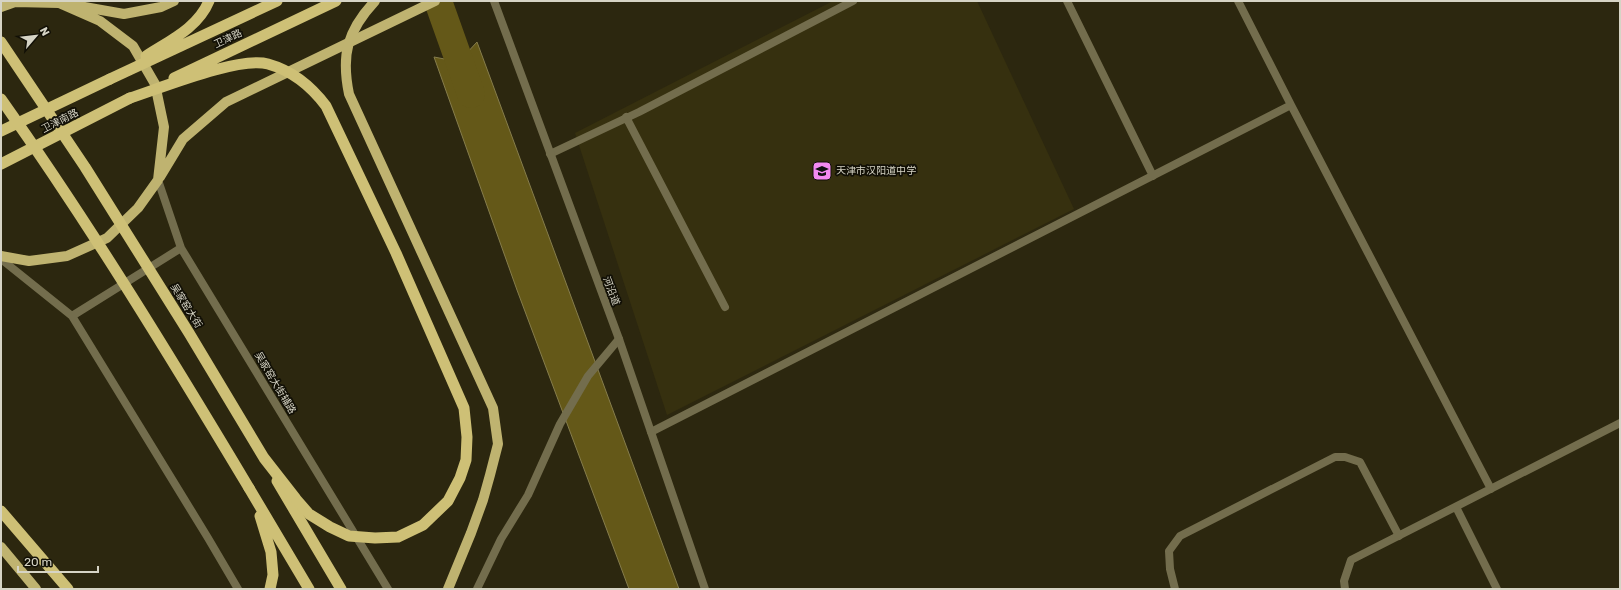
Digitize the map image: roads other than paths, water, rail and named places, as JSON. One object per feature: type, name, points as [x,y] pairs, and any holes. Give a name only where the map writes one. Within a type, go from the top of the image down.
[{"type":"highway","points":[[110,79],[183,32],[197,21],[209,1]]},
{"type":"highway","name":"卫津路","points":[[110,79],[277,1]]},
{"type":"highway","name":"卫津路","points":[[130,98],[336,1]]},
{"type":"highway","name":"吴家窑大街","points":[[1,42],[89,174],[189,333],[341,589]]},
{"type":"highway","points":[[130,98],[240,64],[267,64],[301,78],[315,91],[326,106],[396,253],[464,408],[467,437],[466,460],[457,484],[448,500],[423,525],[398,537],[375,538],[349,536],[330,527],[309,514],[264,458]]},
{"type":"highway","name":"卫津南路","points":[[1,131],[110,79]]},
{"type":"highway","name":"卫津南路","points":[[1,164],[130,98]]},
{"type":"highway","points":[[1,99],[54,174],[151,326],[309,589]]},
{"type":"highway","points":[[249,488],[264,527],[271,552],[274,575],[270,589]]},
{"type":"highway","points":[[1,511],[68,589]]},
{"type":"main road","points":[[1,7],[15,2],[58,2],[124,14],[161,7],[174,1]]},
{"type":"main road","points":[[375,1],[355,27],[347,50],[345,59],[345,76],[349,94],[493,408],[498,444],[483,500],[448,589]]},
{"type":"main road","points":[[1,257],[29,260],[67,256],[107,238],[138,208],[184,139],[226,102],[435,1]]},
{"type":"main road","points":[[58,2],[100,21],[133,46],[155,84],[164,127],[158,180]]},
{"type":"main road","points":[[1,547],[36,589]]},
{"type":"street","name":"河沿道","points":[[494,1],[618,339],[705,589]]},
{"type":"street","points":[[550,154],[626,117],[853,1]]},
{"type":"street","points":[[1066,1],[1153,176]]},
{"type":"street","points":[[1238,1],[1491,490]]},
{"type":"street","points":[[651,432],[1291,105]]},
{"type":"street","points":[[626,117],[726,307]]},
{"type":"street","name":"吴家窑大街辅路","points":[[158,180],[182,248],[388,589]]},
{"type":"street","points":[[72,316],[182,248]]},
{"type":"street","points":[[1,257],[72,316],[238,589]]},
{"type":"street","points":[[477,589],[500,539],[528,495],[560,424],[588,376],[618,339]]},
{"type":"street","points":[[1345,589],[1344,581],[1351,560],[1620,423]]},
{"type":"street","points":[[1175,589],[1170,569],[1169,550],[1180,536],[1335,457],[1345,457],[1360,462],[1399,536]]},
{"type":"street","points":[[1456,507],[1497,589]]},
{"type":"waterway","points":[[438,1],[471,94]]},
{"type":"place","name":"天津市汉阳道中学","points":[[822,171]]}]
